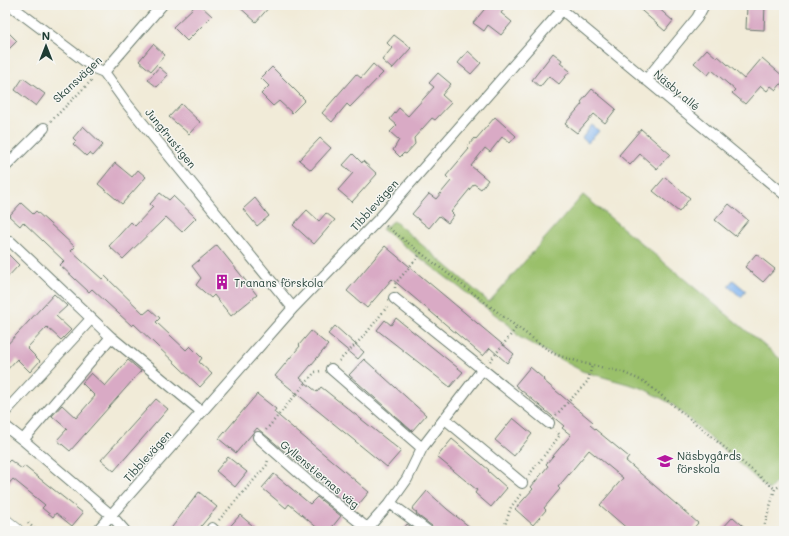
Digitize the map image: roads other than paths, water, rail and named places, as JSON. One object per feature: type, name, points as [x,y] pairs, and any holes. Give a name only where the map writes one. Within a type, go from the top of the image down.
[{"type":"street","name":"Jungfrustigen","points":[[10,5],[94,68],[104,72],[127,104],[293,308]]},
{"type":"street","name":"Skansvägen","points":[[104,72],[162,5]]},
{"type":"street","points":[[646,80],[697,18],[704,5]]},
{"type":"street","name":"Näsby allé","points":[[559,8],[784,194]]},
{"type":"street","name":"Tibblevägen","points":[[97,531],[293,308],[378,220],[559,8]]},
{"type":"street","points":[[5,167],[44,128]]},
{"type":"street","points":[[5,242],[11,242],[111,337],[202,412]]},
{"type":"street","points":[[394,298],[549,423]]},
{"type":"street","points":[[5,412],[91,319]]},
{"type":"street","points":[[23,440],[111,337]]},
{"type":"street","points":[[331,369],[422,448]]},
{"type":"street","name":"Gyllenstiernas väg","points":[[258,437],[366,530],[390,503],[407,479],[422,448],[482,370]]},
{"type":"street","points":[[445,419],[522,483]]},
{"type":"street","points":[[5,426],[111,515],[125,531]]},
{"type":"street","points":[[390,503],[428,531]]},
{"type":"street","points":[[5,522],[16,531]]},
{"type":"water","points":[[592,125],[599,131],[588,143],[582,138]]},
{"type":"water","points":[[733,280],[746,291],[741,297],[728,286]]},
{"type":"place","name":"Tranans förskola","points":[[222,282]]},
{"type":"place","name":"Näsbygårds förskola","points":[[665,461]]}]
